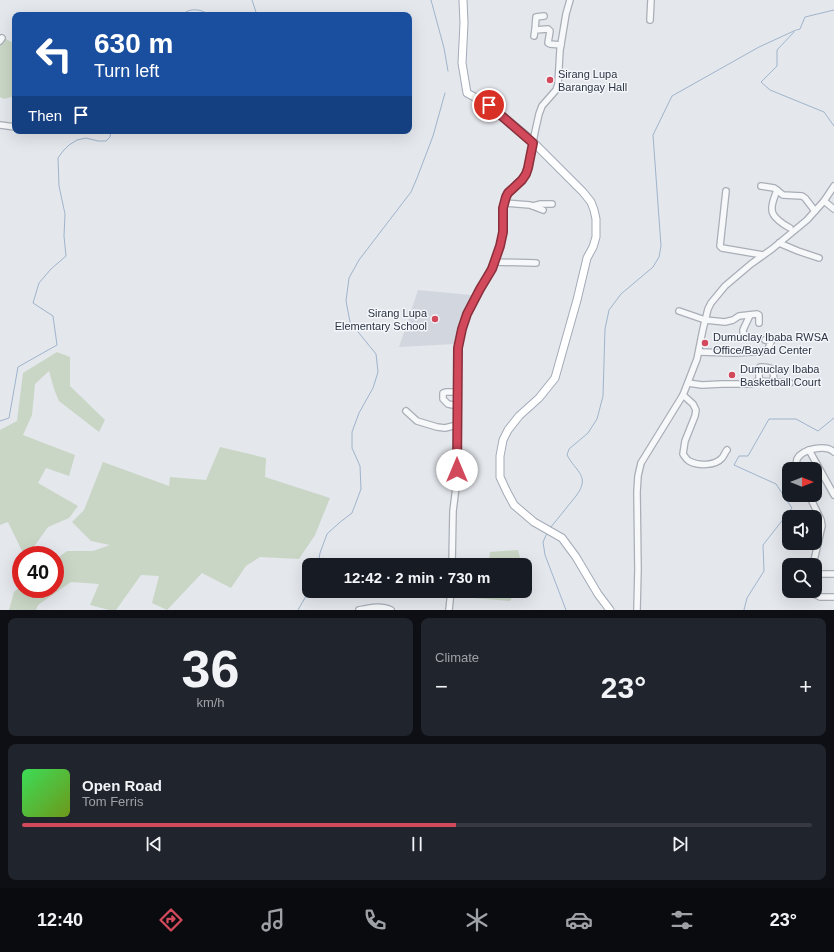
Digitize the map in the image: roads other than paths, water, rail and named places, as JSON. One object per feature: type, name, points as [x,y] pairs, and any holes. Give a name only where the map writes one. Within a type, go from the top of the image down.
[{"type":"main road","points":[[463,0],[464,23],[462,63],[467,92],[489,105],[533,143],[583,192],[591,202],[594,210],[597,228],[596,237],[587,258],[555,378],[539,398],[508,430],[503,440],[500,456],[500,477],[514,505],[534,522],[562,538],[571,548],[598,594],[610,610]]},
{"type":"street","points":[[452,558],[453,511],[457,479],[458,348],[462,329],[467,314],[492,269],[502,239],[504,203],[508,193],[522,180],[526,174],[542,106],[552,96],[558,84],[561,45],[570,0]]},
{"type":"street","points":[[650,20],[651,0]]},
{"type":"street","points":[[544,16],[536,17],[534,33],[545,29],[550,30],[548,43],[561,45]]},
{"type":"street","points":[[0,125],[12,127]]},
{"type":"street","points":[[761,186],[774,188],[783,196],[802,196],[815,211]]},
{"type":"street","points":[[637,610],[637,492],[641,463],[688,383],[699,352],[708,309],[725,286],[807,220],[824,201],[834,186]]},
{"type":"street","points":[[777,190],[772,212],[784,225],[790,228]]},
{"type":"street","points":[[726,191],[720,246],[722,248],[763,255]]},
{"type":"street","points":[[824,201],[834,209]]},
{"type":"street","points":[[504,203],[533,206],[543,210]]},
{"type":"street","points":[[533,206],[552,204]]},
{"type":"street","points":[[779,243],[819,258]]},
{"type":"street","points":[[494,262],[536,263]]},
{"type":"street","points":[[679,311],[705,320],[727,322],[739,316],[758,315],[759,323]]},
{"type":"street","points":[[745,335],[742,330],[750,315]]},
{"type":"street","points":[[699,352],[735,353],[766,351],[771,342],[770,340],[765,340]]},
{"type":"street","points":[[759,381],[759,368],[765,367],[773,370],[774,382]]},
{"type":"street","points":[[688,383],[702,385],[752,384],[759,381],[790,383]]},
{"type":"street","points":[[458,392],[446,392],[443,393],[442,396],[442,399],[448,404],[458,406]]},
{"type":"street","points":[[682,395],[693,404],[696,410],[685,441],[683,454],[686,458],[696,464],[707,465],[722,458],[727,450]]},
{"type":"street","points":[[406,412],[417,421],[437,427],[446,428],[457,425]]},
{"type":"street","points":[[797,462],[798,458],[809,450],[826,448],[834,452]]},
{"type":"street","points":[[809,450],[834,495]]},
{"type":"street","points":[[812,502],[821,520],[822,526],[815,558]]},
{"type":"street","points":[[822,574],[834,574]]},
{"type":"street","points":[[822,597],[834,597]]},
{"type":"street","points":[[448,610],[450,598]]},
{"type":"street","points":[[359,610],[387,608],[391,610]]},
{"type":"waterway","points":[[252,0],[256,12]]},
{"type":"waterway","points":[[431,0],[444,48],[448,71]]},
{"type":"waterway","points":[[186,12],[191,10],[204,12]]},
{"type":"waterway","points":[[797,30],[800,29],[805,17],[834,10]]},
{"type":"waterway","points":[[551,527],[576,496],[582,484],[580,474],[567,455],[569,449],[588,433],[597,419],[603,396],[605,329],[609,310],[621,294],[653,267],[659,257],[661,246],[653,135],[672,96],[759,47],[796,30]]},
{"type":"waterway","points":[[794,32],[777,50],[777,66],[761,82],[770,90],[824,112],[834,126]]},
{"type":"waterway","points":[[319,558],[327,534],[352,513],[361,489],[360,466],[352,448],[352,432],[359,413],[373,388],[378,372],[376,354],[350,322],[346,301],[349,278],[359,260],[411,192],[433,136],[445,93]]},
{"type":"waterway","points":[[0,421],[9,418],[18,367],[57,345],[53,316],[33,303],[39,283],[51,269],[66,256],[64,236],[65,214],[59,186],[58,158],[69,145],[77,140],[86,138],[106,141],[110,137],[110,134]]},
{"type":"waterway","points":[[744,610],[747,598],[764,571],[763,545],[792,508],[776,484],[734,465],[739,456],[748,456],[769,419],[796,419],[818,431],[834,418]]},
{"type":"waterway","points":[[547,533],[543,542],[545,555],[566,610]]},
{"type":"waterway","points":[[298,610],[305,598]]},
{"type":"place","name":"Sirang Lupa Barangay Hall","points":[[550,80]]},
{"type":"place","name":"Sirang Lupa Elementary School","points":[[435,319]]},
{"type":"place","name":"Dumuclay Ibaba RWSA Office/Bayad Center","points":[[705,343]]},
{"type":"place","name":"Dumuclay Ibaba Basketball Court","points":[[732,375]]}]
